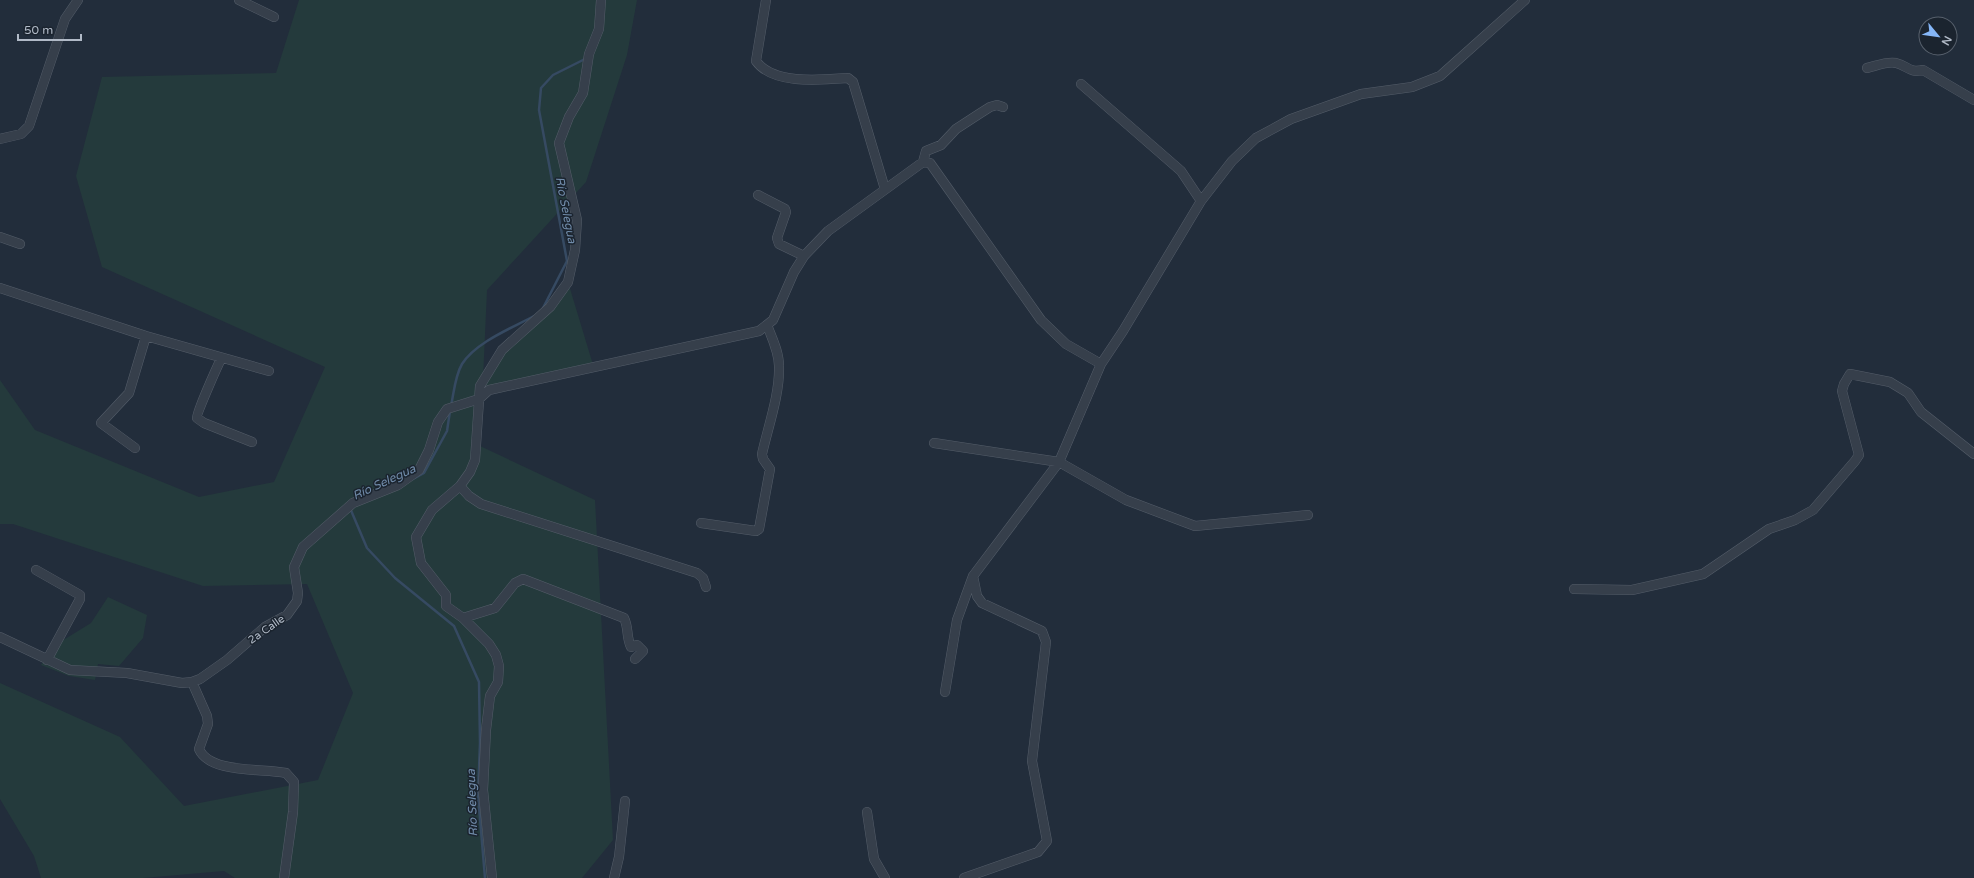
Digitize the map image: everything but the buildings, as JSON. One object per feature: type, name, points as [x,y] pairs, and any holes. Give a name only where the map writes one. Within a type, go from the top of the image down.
[{"type":"street","points":[[0,139],[21,134],[30,126],[65,19],[78,0]]},
{"type":"street","points":[[239,0],[274,17]]},
{"type":"street","points":[[766,0],[756,60],[761,68],[773,74],[808,81],[848,78],[851,80],[853,82],[885,189]]},
{"type":"street","points":[[945,692],[957,620],[973,576],[1059,462],[1101,364],[1123,331],[1201,201],[1232,161],[1256,138],[1291,119],[1361,94],[1412,87],[1440,76],[1525,0]]},
{"type":"street","points":[[492,878],[483,790],[486,730],[490,696],[498,682],[499,666],[496,655],[489,644],[463,618],[446,606],[446,595],[421,563],[416,537],[432,510],[460,486],[470,472],[474,460],[480,386],[502,350],[550,307],[568,282],[575,250],[577,220],[559,143],[569,118],[583,93],[588,58],[600,29],[601,4]]},
{"type":"street","points":[[1867,68],[1889,62],[1896,63],[1914,72],[1923,70],[1974,100]]},
{"type":"street","points":[[1081,84],[1181,171],[1201,201]]},
{"type":"street","points":[[701,523],[756,531],[759,529],[770,469],[763,459],[762,454],[778,383],[779,366],[776,349],[767,325],[773,320],[794,272],[804,256],[828,231],[923,162],[926,150],[941,145],[956,129],[990,107],[997,105],[1003,106]]},
{"type":"street","points":[[923,162],[930,163],[1041,320],[1066,344],[1101,364]]},
{"type":"street","points":[[758,195],[785,209],[786,212],[777,238],[779,244],[804,256]]},
{"type":"street","points":[[0,237],[20,244]]},
{"type":"street","points":[[0,288],[146,336],[221,359],[269,371]]},
{"type":"street","name":"2a Calle","points":[[192,682],[227,660],[265,627],[287,615],[297,601],[298,593],[294,567],[303,547],[353,503],[398,485],[419,470],[429,450],[438,422],[451,408],[479,398],[489,390],[760,331],[767,325]]},
{"type":"street","points":[[135,448],[101,423],[129,393],[146,336]]},
{"type":"street","points":[[221,359],[207,394],[197,412],[197,418],[204,423],[252,442]]},
{"type":"street","points":[[1574,589],[1632,590],[1703,574],[1769,529],[1795,520],[1813,510],[1859,455],[1842,391],[1850,374],[1890,382],[1908,393],[1922,412],[1974,454]]},
{"type":"street","points":[[934,443],[1059,462],[1126,500],[1195,526],[1308,515]]},
{"type":"street","points":[[460,486],[469,496],[481,504],[696,573],[703,578],[706,586]]},
{"type":"street","points":[[36,570],[80,595],[80,599],[47,660]]},
{"type":"street","points":[[964,878],[1038,852],[1046,841],[1032,761],[1046,642],[1045,636],[1042,631],[982,603],[977,596],[973,576]]},
{"type":"street","points":[[463,618],[495,608],[515,583],[523,579],[624,618],[629,629],[628,638],[631,647],[637,645],[644,651],[635,659]]},
{"type":"street","points":[[0,637],[70,670],[126,673],[182,683],[192,682],[207,716],[208,724],[199,749],[208,761],[234,768],[286,773],[294,782],[293,812],[284,878]]},
{"type":"street","points":[[614,878],[619,858],[625,801]]},
{"type":"street","points":[[867,812],[874,859],[885,878]]},
{"type":"green space","points":[[299,0],[637,0],[627,55],[586,182],[487,290],[480,446],[595,500],[613,840],[582,878],[235,878],[224,871],[143,878],[41,878],[34,856],[0,799],[0,683],[120,737],[184,806],[318,780],[353,693],[307,584],[203,586],[13,524],[0,524],[0,380],[35,430],[199,497],[274,482],[325,367],[102,267],[76,176],[102,77],[276,73]]},
{"type":"green space","points":[[568,282],[594,368],[489,390],[485,383],[501,352]]},
{"type":"green space","points":[[108,597],[147,615],[143,638],[119,666],[98,664],[95,680],[69,676],[41,665],[52,647],[91,623]]},
{"type":"waterway","name":"Río Selegua","points":[[543,308],[567,261],[539,110],[541,88],[553,75],[585,59]]},
{"type":"waterway","name":"Río Selegua","points":[[451,406],[458,374],[462,364],[468,356],[485,342],[534,316]]},
{"type":"waterway","name":"Río Selegua","points":[[413,479],[424,473],[447,431],[450,411]]},
{"type":"waterway","name":"Río Selegua","points":[[350,508],[367,548],[395,578],[454,626],[479,682],[480,743],[478,795],[485,878]]}]
